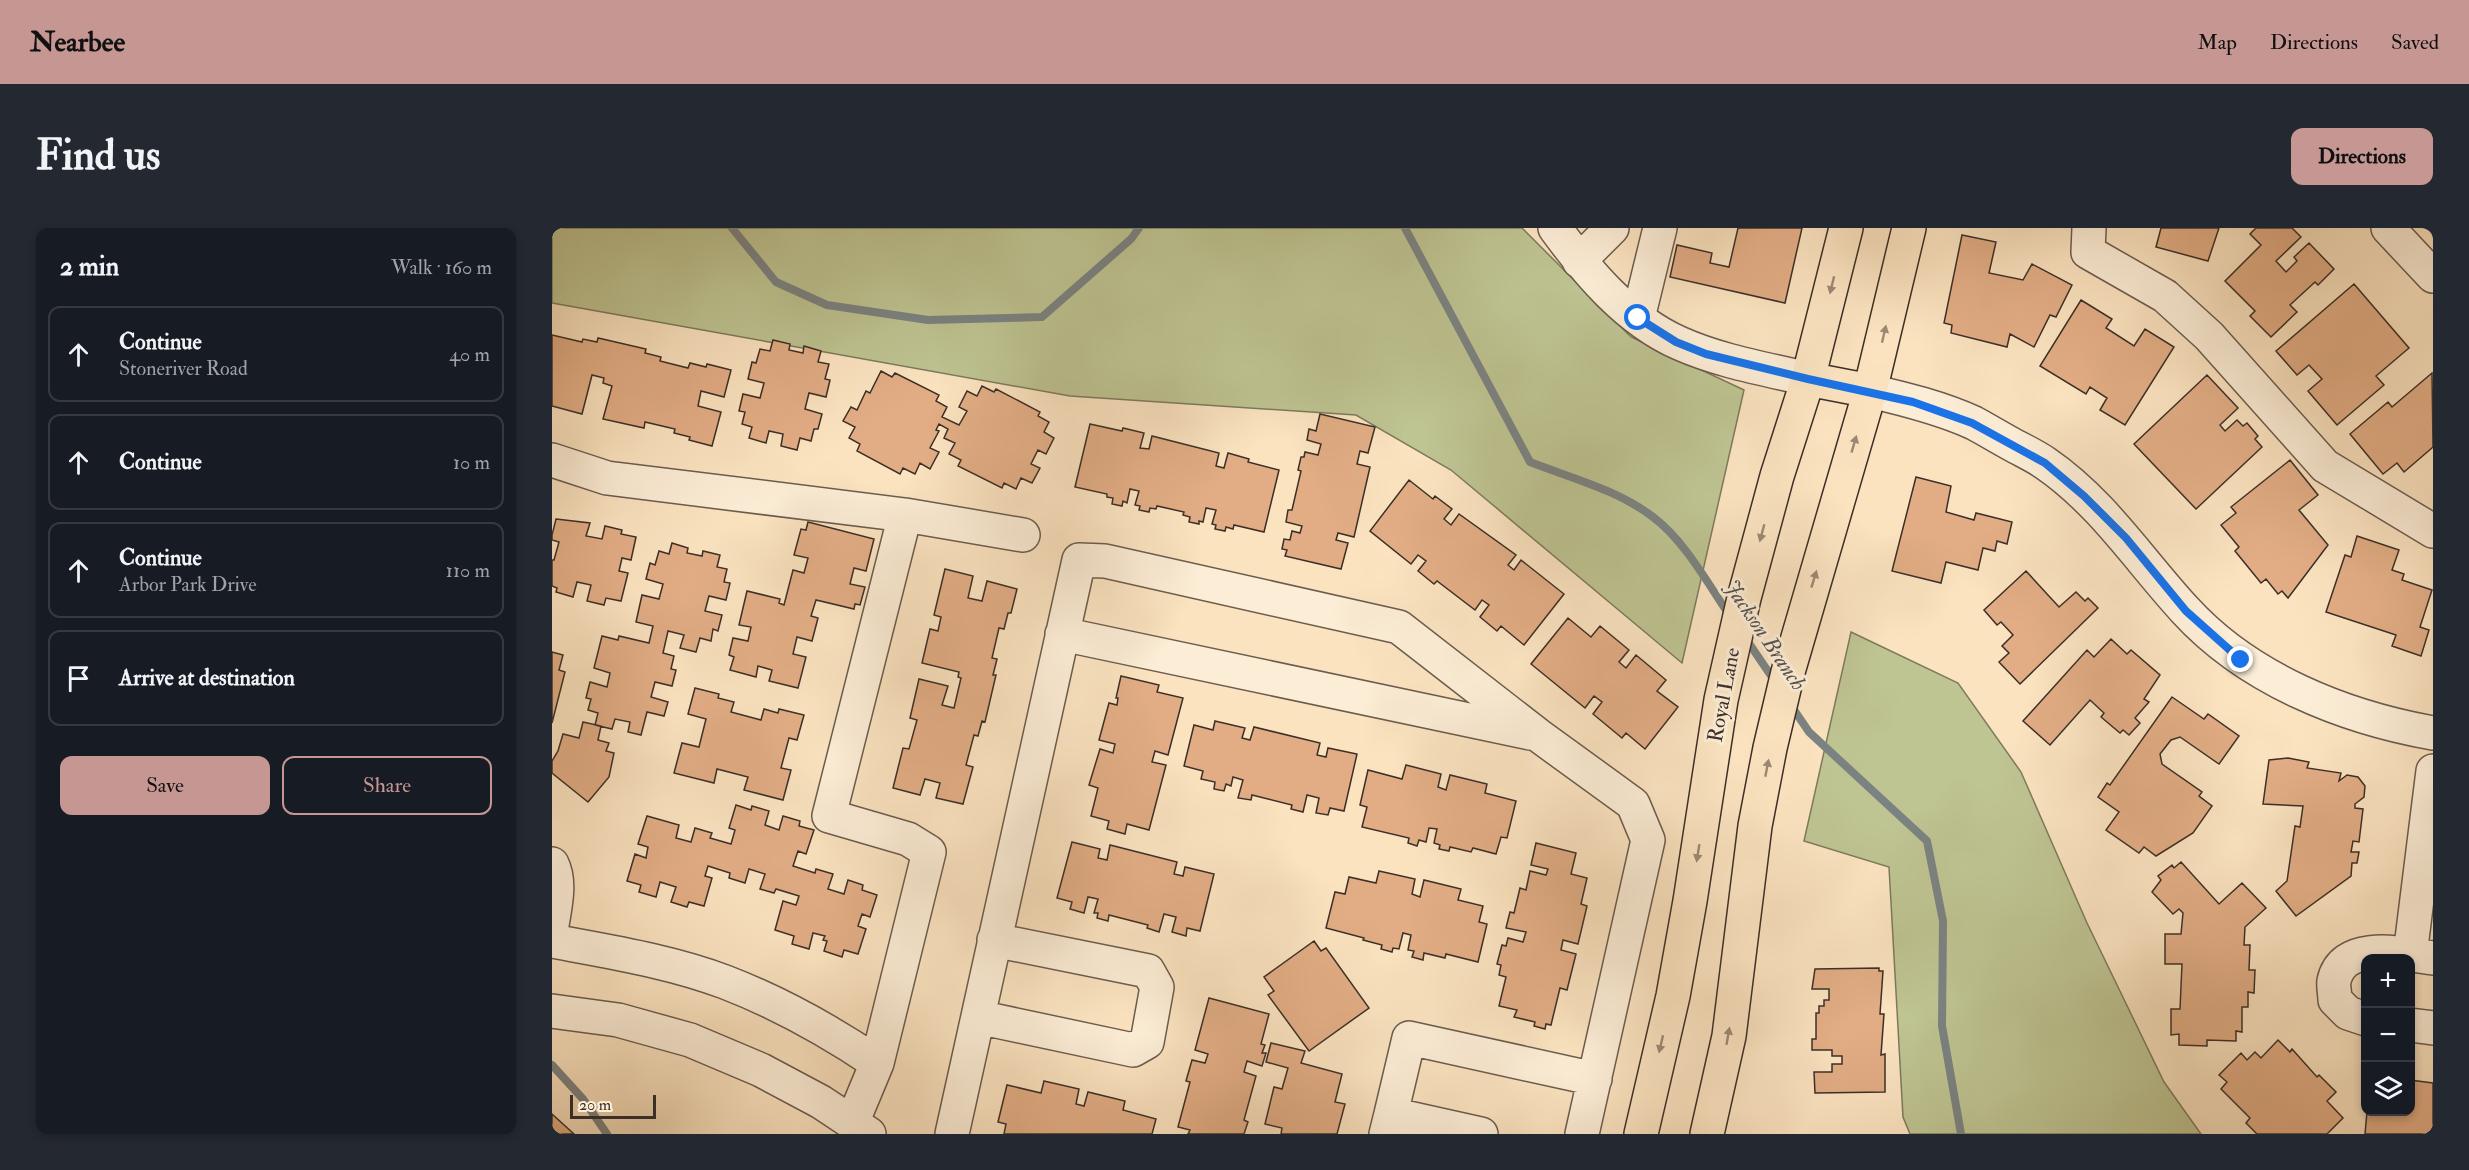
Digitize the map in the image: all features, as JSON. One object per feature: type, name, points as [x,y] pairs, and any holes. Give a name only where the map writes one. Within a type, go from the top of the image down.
[{"type":"main road","name":"Royal Lane","points":[[1641,1134],[1673,996],[1721,700],[1738,621],[1777,476],[1808,379],[1846,228]]},
{"type":"main road","points":[[1707,1134],[1729,1036],[1755,826],[1788,672],[1870,391],[1909,228]]},
{"type":"main road","points":[[1808,379],[1870,391]]},
{"type":"street","points":[[1555,228],[1579,261],[1638,318],[1676,342],[1706,354],[1808,379]]},
{"type":"street","points":[[1579,261],[1612,228]]},
{"type":"street","points":[[1638,318],[1660,228]]},
{"type":"street","points":[[2089,228],[2088,252],[2165,296],[2209,336],[2325,466],[2433,531]]},
{"type":"street","points":[[2388,228],[2433,276]]},
{"type":"street","points":[[1870,391],[1913,402],[1972,423],[2045,463],[2084,496],[2126,538],[2186,611],[2241,660],[2347,711],[2391,725],[2433,733]]},
{"type":"street","points":[[552,460],[607,478],[905,515],[1023,535]]},
{"type":"street","points":[[552,1011],[618,1020],[690,1040],[761,1070],[821,1102],[860,1128],[878,1063],[928,852],[908,839],[829,816],[905,515]]},
{"type":"street","points":[[952,1134],[1079,560],[1106,561],[1399,627],[1538,735],[1633,804],[1648,840],[1582,1134]]},
{"type":"street","points":[[1062,633],[1538,735]]},
{"type":"street","points":[[2361,1017],[2348,1012],[2335,1000],[2334,981],[2344,962],[2367,951],[2421,957],[2433,771]]},
{"type":"street","points":[[552,864],[555,870],[557,895],[552,925]]},
{"type":"street","points":[[978,1017],[1134,1050],[1147,1042],[1157,987],[1148,971],[994,940]]},
{"type":"street","points":[[552,941],[645,958],[725,982],[830,1031],[878,1063]]},
{"type":"street","points":[[2415,1026],[2433,1028]]},
{"type":"street","points":[[1481,1134],[1388,1124],[1410,1038],[1594,1079]]},
{"type":"green space","points":[[552,228],[1522,228],[1631,337],[1744,390],[1682,663],[1451,470],[1356,415],[1070,396],[552,303]]},
{"type":"green space","points":[[1851,632],[1958,683],[2021,772],[2087,923],[2164,1082],[2201,1134],[1910,1134],[1903,1117],[1889,867],[1804,841]]},
{"type":"building","points":[[1738,228],[1802,228],[1785,303],[1670,277],[1677,245],[1712,253],[1710,263],[1729,267]]},
{"type":"building","points":[[2161,228],[2219,228],[2208,261],[2156,247]]},
{"type":"building","points":[[2256,228],[2292,228],[2301,237],[2276,261],[2286,272],[2297,261],[2294,257],[2309,243],[2334,269],[2318,285],[2315,282],[2290,305],[2297,312],[2271,337],[2250,316],[2255,311],[2225,281],[2261,245],[2250,234]]},
{"type":"building","points":[[1962,235],[1996,242],[1989,273],[2023,280],[2032,264],[2072,285],[2056,317],[2050,315],[2034,347],[2010,334],[2007,347],[1951,333],[1952,325],[1944,323]]},
{"type":"building","points":[[2354,284],[2409,348],[2376,376],[2384,385],[2337,425],[2308,391],[2322,379],[2309,365],[2297,375],[2276,351]]},
{"type":"building","points":[[2081,300],[2112,319],[2106,328],[2134,346],[2145,329],[2174,347],[2125,425],[2100,410],[2107,398],[2090,387],[2086,394],[2040,366]]},
{"type":"building","points":[[552,335],[582,342],[583,339],[597,342],[598,338],[646,349],[645,353],[661,357],[660,361],[688,368],[690,363],[706,367],[707,364],[731,370],[724,397],[701,391],[698,406],[721,412],[712,446],[689,440],[690,437],[674,433],[675,429],[645,422],[644,428],[603,419],[612,386],[603,383],[604,378],[592,375],[582,414],[552,406]]},
{"type":"building","points":[[773,340],[790,344],[789,350],[803,353],[804,346],[821,351],[818,362],[829,364],[825,379],[830,380],[826,397],[809,393],[805,409],[822,414],[818,429],[814,429],[811,441],[800,438],[797,450],[781,446],[783,434],[769,431],[766,443],[749,438],[752,427],[742,424],[745,412],[739,411],[743,394],[760,398],[764,383],[748,379],[752,362],[756,363],[760,349],[770,351]]},
{"type":"building","points":[[881,371],[892,377],[895,373],[939,395],[936,401],[947,407],[942,417],[959,425],[967,411],[959,407],[967,391],[977,396],[982,386],[994,392],[996,389],[1040,412],[1038,416],[1049,422],[1044,432],[1054,438],[1046,454],[1038,450],[1031,464],[1040,468],[1032,483],[1021,478],[1016,489],[1004,483],[1002,488],[958,466],[961,460],[949,454],[955,443],[944,438],[948,429],[939,424],[936,430],[939,431],[930,448],[939,452],[930,469],[920,463],[915,474],[903,468],[900,474],[857,451],[860,444],[849,438],[855,427],[843,421],[851,407],[857,410],[866,391],[870,393]]},
{"type":"building","points":[[2432,373],[2433,447],[2404,472],[2397,463],[2383,474],[2350,434],[2388,402],[2392,407]]},
{"type":"building","points":[[2207,375],[2238,408],[2220,425],[2225,431],[2237,420],[2243,426],[2247,423],[2258,436],[2255,439],[2262,447],[2196,509],[2134,444]]},
{"type":"building","points":[[1320,414],[1375,427],[1368,453],[1360,451],[1357,464],[1370,467],[1354,537],[1338,533],[1336,540],[1348,543],[1341,569],[1285,556],[1287,550],[1282,549],[1284,539],[1290,540],[1292,531],[1300,533],[1302,526],[1286,522],[1288,510],[1292,510],[1301,471],[1298,470],[1301,457],[1304,457],[1305,452],[1318,455],[1321,444],[1307,440],[1309,429],[1316,431]]},
{"type":"building","points":[[1090,424],[1144,433],[1140,448],[1149,449],[1152,436],[1219,453],[1216,466],[1224,468],[1228,453],[1249,459],[1248,462],[1279,470],[1264,532],[1234,525],[1233,529],[1226,527],[1225,531],[1215,529],[1216,525],[1212,524],[1216,510],[1206,508],[1203,522],[1199,521],[1199,524],[1189,522],[1190,517],[1183,515],[1184,512],[1157,506],[1156,509],[1150,508],[1149,512],[1139,510],[1140,506],[1135,505],[1139,491],[1130,489],[1127,503],[1123,501],[1122,506],[1112,504],[1113,498],[1107,497],[1107,494],[1075,487]]},
{"type":"building","points":[[2290,460],[2318,495],[2299,510],[2328,545],[2288,598],[2282,591],[2278,594],[2266,579],[2261,583],[2235,551],[2239,547],[2221,525],[2236,513],[2231,507]]},
{"type":"building","points":[[1916,477],[1951,486],[1946,512],[1974,520],[1976,513],[2012,522],[2007,544],[1997,541],[1995,551],[1983,548],[1978,570],[1946,562],[1941,583],[1892,571]]},
{"type":"building","points":[[1409,480],[1433,499],[1435,496],[1452,509],[1444,519],[1451,525],[1459,514],[1516,555],[1508,565],[1514,570],[1521,560],[1564,594],[1524,645],[1501,626],[1497,631],[1480,617],[1489,605],[1482,600],[1475,610],[1437,581],[1434,584],[1418,571],[1426,561],[1418,555],[1411,564],[1370,531]]},
{"type":"building","points":[[556,519],[590,523],[586,536],[602,539],[605,526],[622,530],[621,534],[636,537],[631,560],[622,558],[619,571],[628,573],[621,601],[606,598],[604,605],[587,601],[591,585],[577,582],[573,597],[556,592],[557,588],[552,586],[552,560],[554,560],[559,542],[552,540],[552,535]]},
{"type":"building","points":[[808,522],[874,539],[866,571],[854,568],[850,584],[865,587],[860,605],[855,604],[854,609],[816,600],[811,616],[818,618],[812,641],[797,637],[793,654],[806,657],[798,688],[769,681],[772,670],[758,666],[756,677],[730,670],[734,657],[729,655],[733,638],[748,641],[751,627],[739,625],[747,591],[780,599],[779,603],[784,605],[793,570],[804,573],[808,558],[794,555],[801,529],[806,530]]},
{"type":"building","points":[[2357,536],[2399,550],[2392,570],[2404,574],[2402,580],[2432,590],[2420,627],[2429,630],[2421,656],[2392,646],[2396,635],[2326,612],[2345,555],[2351,557]]},
{"type":"building","points":[[672,543],[688,548],[687,553],[702,556],[703,551],[720,555],[717,567],[727,569],[724,582],[730,583],[726,600],[709,596],[705,611],[722,615],[718,631],[713,629],[711,641],[700,638],[696,652],[680,648],[684,635],[668,631],[663,653],[674,656],[671,669],[676,670],[672,686],[655,682],[651,697],[668,702],[664,716],[647,712],[641,735],[628,732],[630,722],[615,719],[612,729],[595,725],[598,713],[588,710],[591,699],[586,698],[590,682],[607,687],[610,673],[594,668],[602,636],[618,640],[619,636],[649,643],[653,626],[636,622],[642,595],[659,599],[663,584],[646,579],[650,563],[655,565],[659,551],[669,554]]},
{"type":"building","points":[[945,569],[973,576],[968,598],[982,601],[987,581],[1017,589],[1004,629],[999,628],[992,658],[997,659],[993,675],[996,675],[985,722],[982,721],[978,736],[974,735],[966,765],[973,767],[963,804],[936,798],[940,783],[925,779],[920,795],[893,788],[903,748],[909,749],[917,720],[910,718],[919,679],[948,686],[942,705],[954,708],[961,678],[958,677],[959,672],[922,663],[930,629],[938,631],[941,617],[934,615]]},
{"type":"building","points":[[2026,571],[2059,607],[2076,592],[2085,601],[2088,598],[2098,608],[2020,684],[1999,662],[2009,653],[2002,646],[2013,635],[2001,622],[1997,625],[1984,610]]},
{"type":"building","points":[[1568,618],[1591,637],[1600,626],[1629,650],[1619,662],[1626,668],[1636,655],[1666,680],[1657,691],[1678,707],[1645,749],[1626,733],[1622,738],[1593,714],[1602,702],[1594,696],[1585,708],[1531,664]]},
{"type":"building","points":[[2111,639],[2127,654],[2131,650],[2160,675],[2144,699],[2149,702],[2135,718],[2140,723],[2129,735],[2123,730],[2120,733],[2101,717],[2104,713],[2090,700],[2050,745],[2023,721],[2087,650],[2094,657]]},
{"type":"building","points":[[552,652],[563,655],[559,670],[565,672],[552,723]]},
{"type":"building","points":[[1121,676],[1159,685],[1157,692],[1183,698],[1168,755],[1155,751],[1152,762],[1166,765],[1149,830],[1127,824],[1125,834],[1107,829],[1109,821],[1091,816],[1098,788],[1089,785],[1100,749],[1113,753],[1115,744],[1099,740],[1109,703],[1117,705],[1118,698],[1116,698]]},
{"type":"building","points":[[695,688],[719,694],[718,698],[734,702],[731,712],[761,720],[764,709],[778,713],[779,709],[804,715],[797,740],[789,738],[781,768],[791,770],[783,800],[744,790],[748,777],[717,769],[714,783],[674,773],[682,743],[699,747],[706,719],[688,714]]},
{"type":"building","points":[[2172,697],[2204,719],[2208,714],[2239,736],[2219,764],[2180,737],[2171,740],[2160,754],[2162,764],[2202,792],[2199,796],[2212,806],[2193,833],[2156,856],[2144,847],[2139,853],[2106,830],[2119,812],[2098,797],[2107,783],[2110,785]]},
{"type":"building","points":[[1215,721],[1245,728],[1242,738],[1250,740],[1254,727],[1320,743],[1317,755],[1326,757],[1328,748],[1357,754],[1344,811],[1330,808],[1328,815],[1316,813],[1319,798],[1307,795],[1303,812],[1291,809],[1292,805],[1252,795],[1251,800],[1238,798],[1243,780],[1233,777],[1231,786],[1226,784],[1224,791],[1214,789],[1215,782],[1201,779],[1203,771],[1184,766],[1194,725],[1213,730]]},
{"type":"building","points":[[583,722],[601,726],[598,740],[609,743],[606,751],[614,753],[609,777],[588,802],[552,773],[552,761],[563,734],[579,738]]},
{"type":"building","points":[[2288,758],[2309,762],[2307,768],[2341,773],[2339,781],[2347,775],[2358,777],[2365,786],[2364,797],[2355,804],[2355,808],[2363,809],[2359,842],[2353,841],[2351,852],[2359,852],[2357,863],[2352,863],[2351,876],[2296,916],[2276,891],[2287,881],[2295,826],[2300,827],[2303,806],[2263,804],[2269,760]]},
{"type":"building","points":[[1406,765],[1441,774],[1438,787],[1446,790],[1450,775],[1487,784],[1485,793],[1516,801],[1507,838],[1501,837],[1496,854],[1473,848],[1471,852],[1450,847],[1449,851],[1439,849],[1440,845],[1434,843],[1437,829],[1429,828],[1426,842],[1419,840],[1417,846],[1408,843],[1409,838],[1362,827],[1367,807],[1360,805],[1368,770],[1402,779]]},
{"type":"building","points":[[736,805],[751,810],[752,806],[769,811],[765,825],[779,830],[783,816],[800,821],[799,826],[814,830],[806,854],[798,851],[793,866],[815,873],[816,869],[833,874],[828,889],[844,894],[848,880],[863,885],[862,890],[877,895],[870,917],[862,914],[858,926],[866,929],[858,954],[844,950],[842,957],[824,951],[827,941],[823,940],[825,936],[813,933],[809,949],[792,944],[794,936],[775,930],[783,901],[796,905],[799,896],[776,889],[774,893],[760,889],[765,874],[749,869],[745,883],[729,878],[730,873],[708,866],[705,876],[712,878],[704,906],[689,902],[687,907],[671,902],[676,887],[660,882],[656,897],[639,892],[641,885],[627,881],[635,854],[646,858],[648,847],[638,844],[647,816],[679,825],[676,838],[691,842],[695,828],[712,833],[710,838],[731,844],[735,830],[729,828]]},
{"type":"building","points":[[1072,842],[1100,849],[1098,858],[1107,860],[1110,845],[1177,862],[1174,874],[1183,876],[1185,867],[1214,874],[1200,931],[1187,928],[1186,936],[1172,932],[1176,917],[1164,914],[1159,932],[1147,928],[1148,925],[1109,915],[1108,921],[1097,918],[1098,913],[1094,913],[1098,899],[1088,897],[1084,913],[1070,909],[1072,902],[1057,898]]},
{"type":"building","points":[[1536,843],[1576,853],[1571,874],[1587,878],[1581,904],[1587,906],[1578,944],[1563,940],[1561,950],[1576,954],[1567,990],[1560,988],[1551,1025],[1546,1024],[1545,1029],[1534,1026],[1535,1022],[1514,1017],[1517,1010],[1499,1006],[1506,977],[1499,975],[1501,965],[1497,964],[1502,945],[1506,946],[1508,938],[1523,942],[1526,932],[1506,928],[1510,912],[1514,913],[1520,888],[1526,890],[1530,871],[1546,875],[1548,869],[1531,865]]},
{"type":"building","points":[[2181,862],[2219,904],[2242,883],[2266,908],[2245,927],[2244,945],[2250,945],[2249,970],[2255,970],[2254,993],[2248,992],[2248,1007],[2242,1007],[2242,1032],[2236,1031],[2236,1041],[2207,1040],[2207,1046],[2179,1045],[2179,1034],[2171,1035],[2171,1009],[2180,1009],[2182,964],[2165,964],[2165,934],[2181,934],[2183,913],[2179,909],[2173,914],[2152,892],[2161,880],[2158,876],[2172,865],[2174,868]]},
{"type":"building","points":[[1379,871],[1415,879],[1412,894],[1420,897],[1424,880],[1461,889],[1458,900],[1483,906],[1479,922],[1487,924],[1478,962],[1446,954],[1445,958],[1424,953],[1423,960],[1412,957],[1414,951],[1408,950],[1411,935],[1403,933],[1399,949],[1393,948],[1392,952],[1381,949],[1382,945],[1363,940],[1364,938],[1326,928],[1335,892],[1345,894],[1349,877],[1376,883]]},
{"type":"building","points":[[1314,941],[1321,951],[1326,948],[1369,1008],[1309,1051],[1268,995],[1274,991],[1264,977]]},
{"type":"building","points":[[1879,968],[1879,971],[1883,971],[1880,1014],[1884,1014],[1881,1055],[1885,1054],[1885,1092],[1815,1093],[1814,1072],[1832,1072],[1832,1064],[1842,1064],[1842,1056],[1832,1056],[1832,1050],[1812,1050],[1812,1039],[1816,1039],[1816,1013],[1819,1013],[1819,1006],[1824,1006],[1824,1000],[1829,1000],[1829,989],[1812,989],[1815,969]]},
{"type":"building","points":[[1209,998],[1269,1014],[1261,1044],[1265,1045],[1262,1053],[1266,1053],[1262,1066],[1247,1061],[1244,1072],[1256,1076],[1244,1120],[1248,1122],[1244,1134],[1188,1134],[1190,1130],[1178,1127],[1190,1082],[1186,1081],[1192,1060],[1205,1063],[1208,1054],[1195,1050]]},
{"type":"building","points":[[2278,1040],[2290,1052],[2292,1049],[2317,1077],[2319,1075],[2336,1092],[2327,1101],[2343,1118],[2327,1134],[2257,1134],[2246,1123],[2250,1118],[2221,1089],[2227,1082],[2219,1075],[2241,1053],[2247,1060],[2255,1052],[2261,1058]]},
{"type":"building","points":[[1271,1043],[1305,1051],[1301,1063],[1342,1074],[1335,1102],[1345,1104],[1337,1134],[1281,1134],[1282,1128],[1265,1124],[1274,1087],[1282,1089],[1288,1068],[1266,1062]]},
{"type":"building","points":[[1044,1081],[1079,1089],[1076,1104],[1084,1106],[1088,1092],[1125,1101],[1123,1110],[1156,1119],[1152,1134],[1004,1134],[1006,1124],[998,1122],[1007,1085],[1041,1093]]},
{"type":"building","points":[[2415,1081],[2433,1083],[2433,1134],[2365,1134],[2367,1116],[2415,1116]]},
{"type":"building","points":[[552,1114],[574,1134],[552,1134]]},
{"type":"waterway","name":"Jackson Branch","points":[[732,228],[776,282],[827,305],[928,320],[1042,317],[1131,239],[1139,228]]},
{"type":"waterway","name":"Jackson Branch","points":[[1405,228],[1530,462],[1610,492],[1653,517],[1686,550],[1730,616]]},
{"type":"waterway","name":"Jackson Branch","points":[[1744,636],[1776,683]]},
{"type":"waterway","name":"Jackson Branch","points":[[1790,704],[1809,732],[1927,841],[1943,921],[1942,1026],[1961,1134]]},
{"type":"waterway","points":[[552,1065],[583,1099],[607,1134]]},
{"type":"route","points":[[1638,318],[1676,342],[1706,354],[1913,402],[1972,423],[2045,463],[2084,496],[2126,538],[2186,611],[2241,660]]}]
